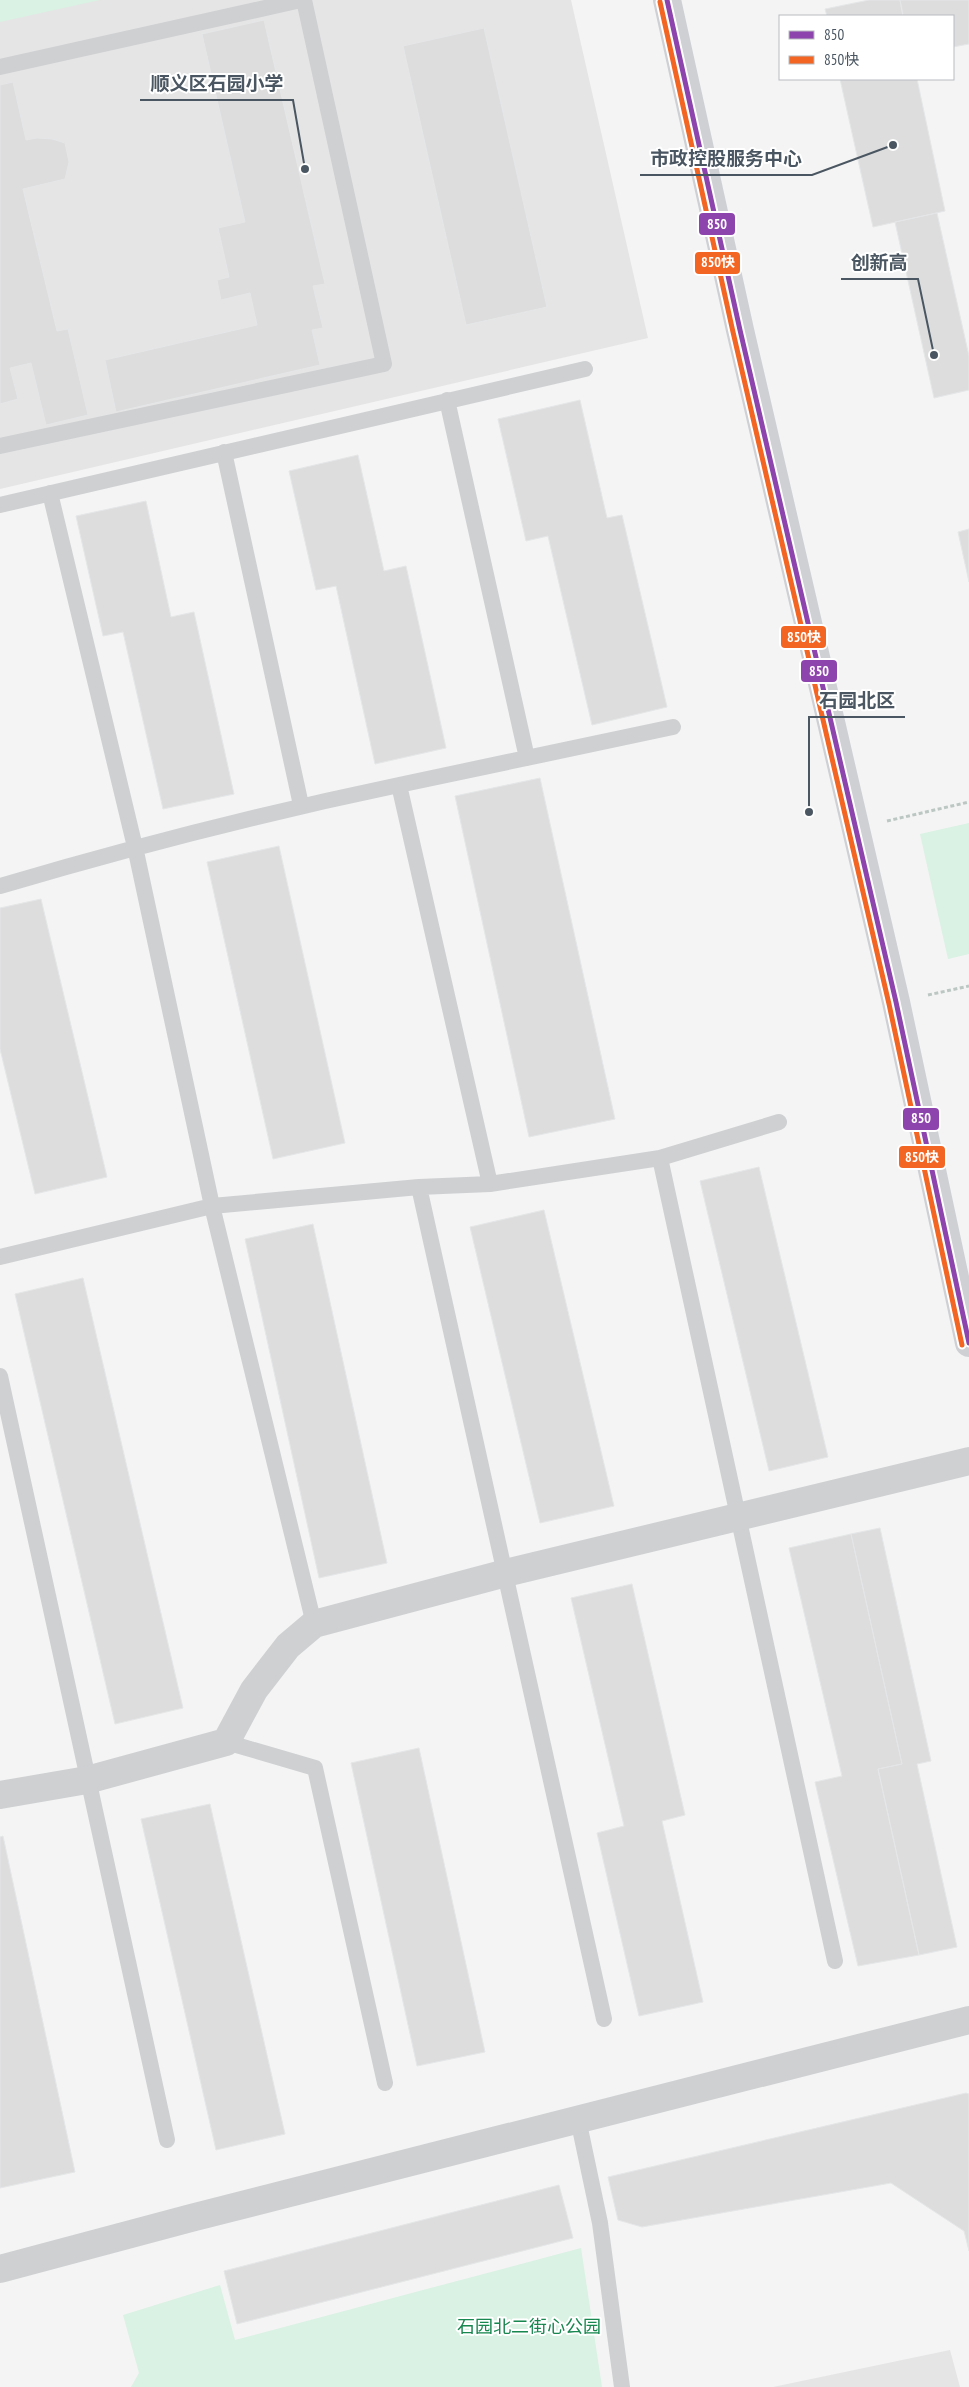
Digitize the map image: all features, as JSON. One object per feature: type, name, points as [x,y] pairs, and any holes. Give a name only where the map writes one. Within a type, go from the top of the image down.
[{"type":"street","points":[[666,0],[738,321],[896,1002],[969,1343]]},
{"type":"street","points":[[0,1795],[87,1780],[226,1742],[254,1690],[288,1646],[314,1624],[506,1573],[969,1461]]},
{"type":"street","points":[[0,2269],[969,2020]]},
{"type":"lane","points":[[0,67],[303,0],[384,364],[0,446]]},
{"type":"lane","points":[[0,504],[585,369]]},
{"type":"lane","points":[[448,400],[527,758]]},
{"type":"lane","points":[[224,452],[302,805]]},
{"type":"lane","points":[[50,493],[135,847],[212,1206],[314,1624]]},
{"type":"lane","points":[[0,886],[135,847],[302,805],[673,727]]},
{"type":"lane","points":[[399,785],[490,1184]]},
{"type":"lane","points":[[0,1256],[212,1206],[419,1187],[490,1184],[660,1158],[779,1122]]},
{"type":"lane","points":[[660,1158],[740,1517],[835,1961]]},
{"type":"lane","points":[[419,1187],[604,2019]]},
{"type":"lane","points":[[0,1376],[167,2140]]},
{"type":"lane","points":[[226,1742],[315,1768],[385,2083]]},
{"type":"lane","points":[[578,2119],[600,2223],[622,2387]]},
{"type":"path","points":[[856,828],[969,802]]},
{"type":"path","points":[[896,1002],[969,986]]},
{"type":"shaded area","points":[[0,0],[571,0],[648,338],[0,489]]},
{"type":"shaded area","points":[[950,2350],[960,2387],[773,2387]]},
{"type":"green space","points":[[0,0],[100,0],[0,22]]},
{"type":"green space","points":[[969,823],[969,954],[948,959],[920,834]]},
{"type":"green space","name":"石园北二街心公园","points":[[581,2248],[602,2387],[131,2387],[139,2373],[123,2315],[220,2285],[235,2340]]},
{"type":"building","points":[[869,0],[900,0],[903,15],[827,15],[825,9]]},
{"type":"building","points":[[900,0],[969,0],[969,44],[954,47],[954,15],[903,15]]},
{"type":"building","points":[[264,20],[325,284],[313,286],[323,328],[312,330],[320,365],[116,412],[105,360],[257,325],[250,293],[221,300],[217,280],[229,277],[218,228],[245,222],[202,34]]},
{"type":"building","points":[[484,28],[547,307],[466,325],[403,46]]},
{"type":"building","points":[[840,80],[917,80],[945,211],[873,227]]},
{"type":"building","points":[[13,82],[26,140],[37,138],[52,139],[65,143],[69,162],[65,179],[23,189],[57,331],[68,329],[88,415],[46,425],[31,363],[10,368],[18,399],[0,404],[0,85]]},
{"type":"building","points":[[937,213],[969,356],[969,390],[934,398],[895,222]]},
{"type":"building","points":[[580,400],[607,518],[622,515],[667,707],[592,725],[548,536],[526,541],[498,419]]},
{"type":"building","points":[[358,455],[384,571],[406,566],[446,748],[375,764],[336,586],[316,590],[289,471]]},
{"type":"building","points":[[146,501],[171,617],[194,612],[234,794],[163,809],[123,632],[103,636],[76,516]]},
{"type":"building","points":[[969,529],[969,582],[958,532]]},
{"type":"building","points":[[540,778],[615,1119],[529,1137],[455,796]]},
{"type":"building","points":[[279,846],[345,1143],[273,1159],[207,862]]},
{"type":"building","points":[[41,899],[107,1177],[35,1194],[0,1049],[0,908]]},
{"type":"building","points":[[759,1167],[828,1457],[769,1471],[700,1181]]},
{"type":"building","points":[[544,1210],[614,1506],[540,1523],[470,1227]]},
{"type":"building","points":[[313,1224],[387,1563],[319,1578],[245,1239]]},
{"type":"building","points":[[83,1278],[183,1708],[115,1724],[15,1294]]},
{"type":"building","points":[[880,1528],[931,1761],[917,1764],[957,1947],[919,1955],[878,1769],[902,1764],[851,1534]]},
{"type":"building","points":[[851,1534],[902,1764],[878,1769],[919,1955],[858,1966],[815,1782],[842,1776],[789,1548]]},
{"type":"building","points":[[632,1584],[685,1815],[662,1821],[703,2002],[639,2016],[597,1833],[624,1826],[571,1598]]},
{"type":"building","points":[[419,1748],[485,2052],[417,2066],[351,1763]]},
{"type":"building","points":[[210,1804],[285,2134],[216,2150],[141,1819]]},
{"type":"building","points":[[3,1836],[75,2172],[0,2188],[0,1837]]},
{"type":"building","points":[[966,2093],[969,2094],[969,2251],[964,2231],[891,2183],[642,2227],[618,2220],[608,2177]]},
{"type":"building","points":[[559,2185],[573,2238],[237,2324],[224,2271]]},
{"type":"transit line","name":"850","points":[[667,0],[740,330],[896,1002],[969,1343]]},
{"type":"transit line","name":"850快","points":[[660,2],[733,332],[889,1004],[962,1345]]},
{"type":"place","name":"市政控股服务中心","points":[[893,145]]},
{"type":"place","name":"顺义区石园小学","points":[[305,169]]},
{"type":"place","name":"创新高","points":[[934,355]]},
{"type":"place","name":"石园北区","points":[[809,812]]}]
